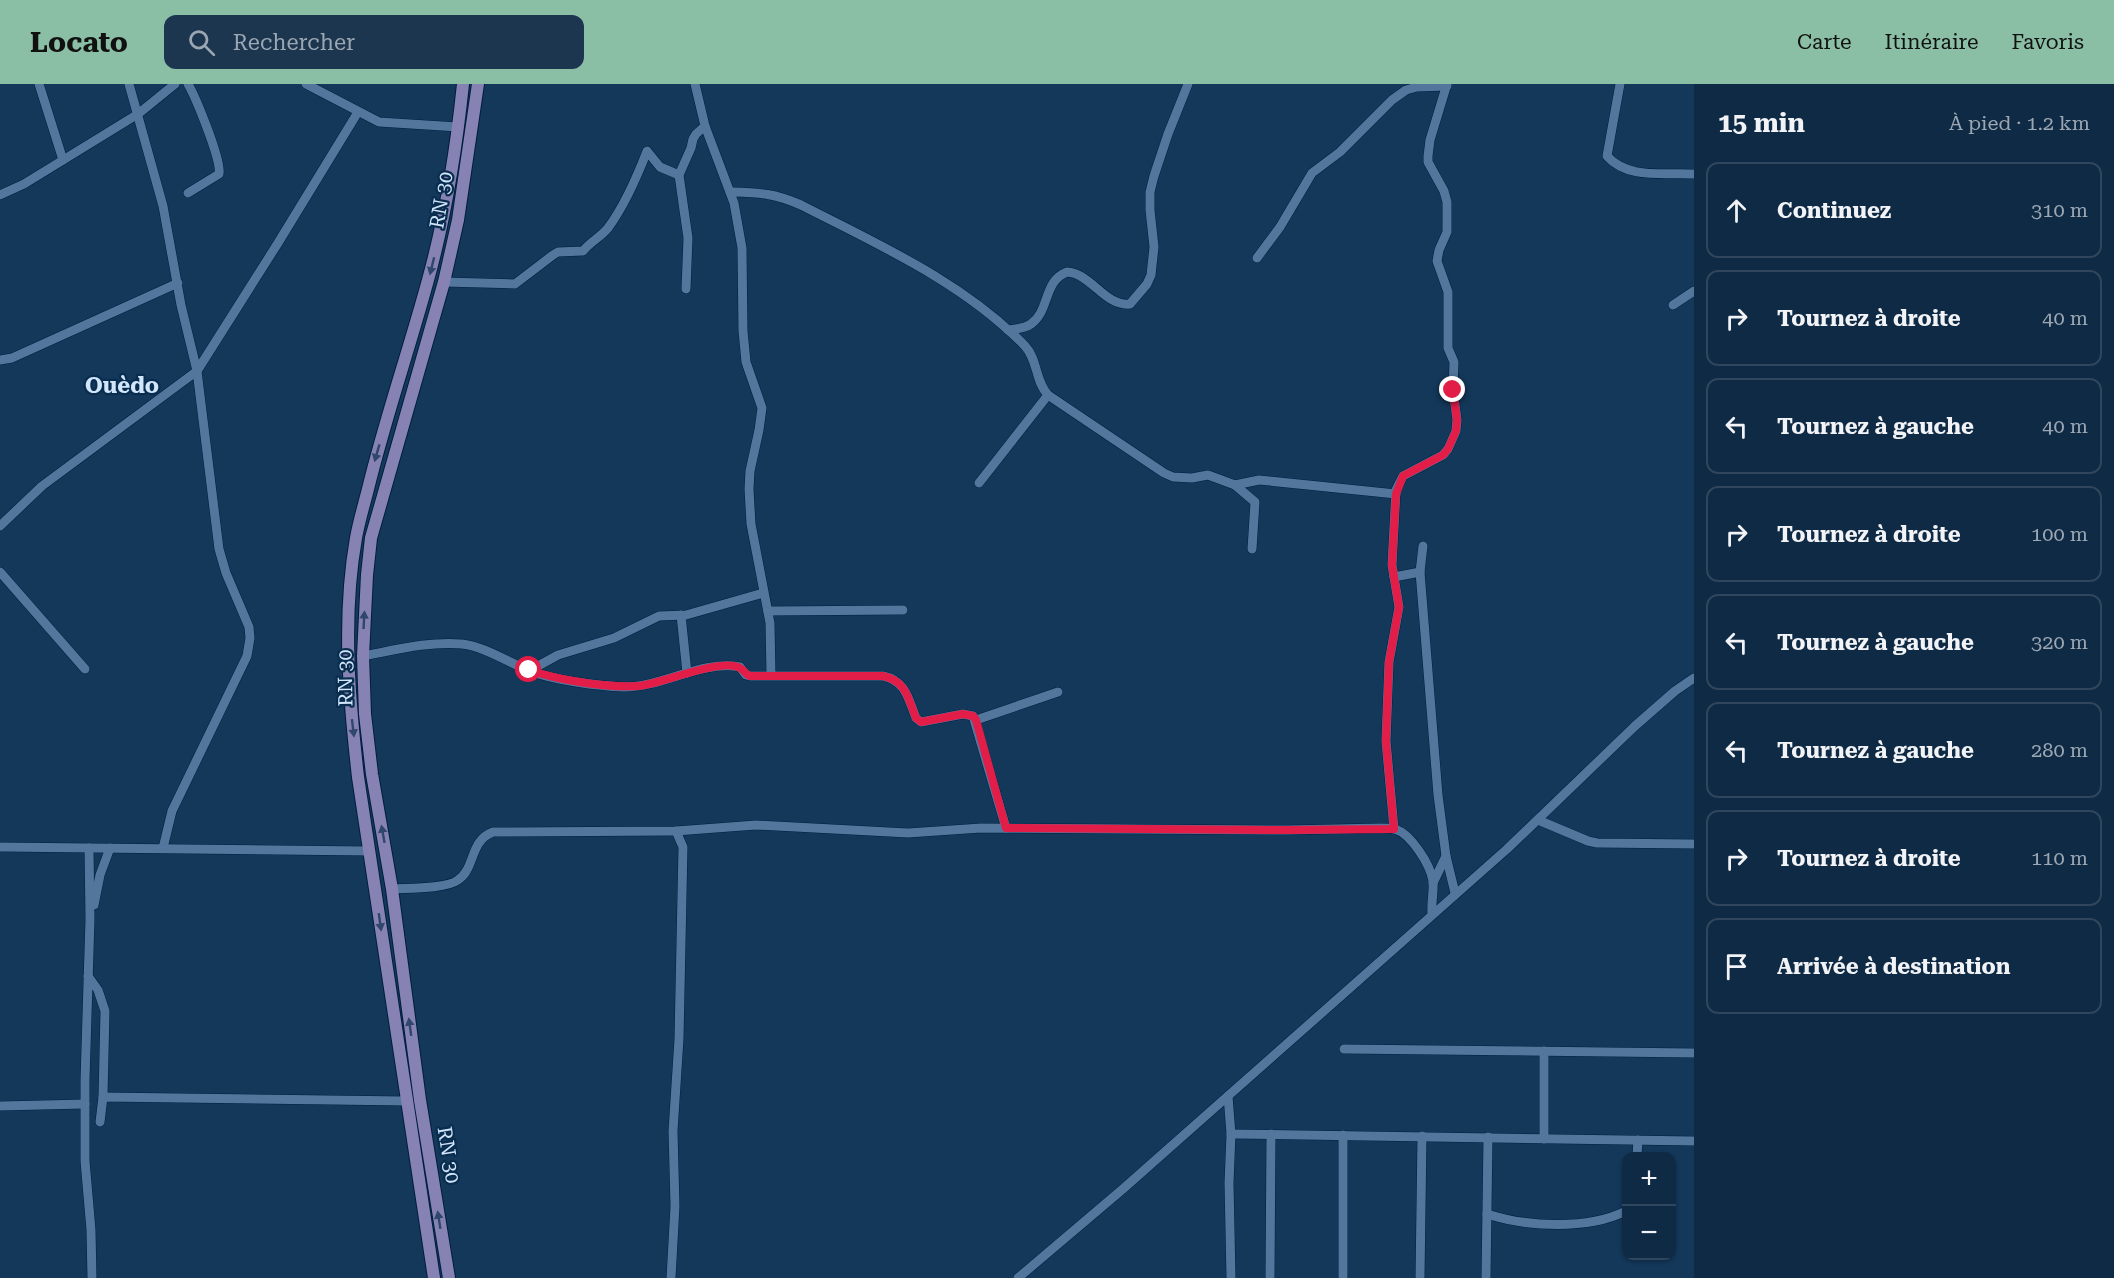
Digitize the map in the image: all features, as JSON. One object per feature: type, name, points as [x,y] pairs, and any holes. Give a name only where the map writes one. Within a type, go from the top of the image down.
[{"type":"main road","name":"RN 30","points":[[434,1278],[369,851],[351,716],[349,623],[351,573],[356,536],[375,462],[428,282],[444,217],[463,84]]},
{"type":"main road","name":"RN 30","points":[[449,1278],[420,1100],[392,889],[372,774],[365,714],[363,656],[371,538],[444,282],[458,220],[478,84]]},
{"type":"street","points":[[39,84],[63,160]]},
{"type":"street","points":[[129,84],[163,206],[181,305],[197,371],[219,549],[226,573],[247,618],[250,638],[247,656],[172,811],[163,848]]},
{"type":"street","points":[[0,195],[24,184],[138,114],[175,84]]},
{"type":"street","points":[[188,84],[220,169],[219,174],[188,193]]},
{"type":"street","points":[[306,84],[380,122],[458,127]]},
{"type":"street","points":[[695,84],[705,126],[730,192],[742,248],[742,321],[746,362],[762,408],[750,471],[751,524],[770,623],[771,675]]},
{"type":"street","points":[[1008,330],[1030,325],[1042,311],[1049,289],[1055,280],[1067,272],[1077,273],[1115,302],[1123,305],[1130,304],[1140,294],[1151,275],[1153,263],[1153,234],[1149,210],[1154,176],[1188,84]]},
{"type":"street","points":[[1620,84],[1607,156],[1624,169],[1638,172],[1694,174]]},
{"type":"street","points":[[1257,258],[1280,227],[1312,173],[1340,152],[1392,100],[1406,90],[1447,85],[1430,140],[1428,162],[1444,191],[1447,202],[1447,232],[1437,261],[1448,292],[1448,348],[1454,362],[1453,390],[1457,420],[1456,431],[1448,449],[1443,455],[1403,476],[1396,494],[1392,565],[1399,607],[1389,662],[1386,741],[1394,829]]},
{"type":"street","points":[[0,526],[42,486],[197,371],[358,112]]},
{"type":"street","points":[[686,289],[688,238],[679,175],[693,139],[705,126]]},
{"type":"street","points":[[444,282],[514,284],[558,252],[583,251],[591,241],[606,230],[636,179],[647,151],[660,167],[679,175]]},
{"type":"street","points":[[730,192],[772,194],[801,205],[931,273],[982,307],[1030,351],[1040,384],[1048,395],[1164,473],[1173,477],[1208,475],[1235,485],[1255,502],[1252,549]]},
{"type":"street","points":[[0,360],[12,358],[178,283]]},
{"type":"street","points":[[1673,305],[1694,291]]},
{"type":"street","points":[[979,483],[1048,395]]},
{"type":"street","points":[[1235,485],[1258,480],[1396,494]]},
{"type":"street","points":[[1423,546],[1420,572],[1438,795],[1446,856],[1455,893]]},
{"type":"street","points":[[0,572],[85,669]]},
{"type":"street","points":[[1394,577],[1420,572]]},
{"type":"street","points":[[529,670],[558,655],[614,639],[652,618],[681,615],[764,593]]},
{"type":"street","points":[[768,610],[903,610]]},
{"type":"street","points":[[681,615],[687,674]]},
{"type":"street","points":[[363,656],[436,644],[463,644],[483,649],[542,675],[623,687],[663,681],[717,665],[740,667],[750,676],[883,676],[894,678],[900,683],[916,718],[921,722],[963,714],[969,714],[976,720],[1006,828]]},
{"type":"street","points":[[1018,1278],[1228,1096],[1538,820],[1635,726],[1694,678]]},
{"type":"street","points":[[976,720],[1058,692]]},
{"type":"street","points":[[1538,820],[1597,843],[1694,843]]},
{"type":"street","points":[[392,889],[447,885],[460,879],[481,838],[493,832],[676,831],[756,825],[908,833],[1006,828],[1394,829],[1400,832],[1425,859],[1433,883]]},
{"type":"street","points":[[671,1278],[675,1206],[674,1131],[679,1039],[683,847],[676,831]]},
{"type":"street","points":[[0,847],[369,851]]},
{"type":"street","points":[[89,848],[90,919],[85,1161],[91,1230],[92,1278]]},
{"type":"street","points":[[90,919],[100,875],[110,848]]},
{"type":"street","points":[[1432,914],[1433,883],[1446,856]]},
{"type":"street","points":[[88,976],[98,990],[105,1011],[103,1097],[100,1122]]},
{"type":"street","points":[[1344,1049],[1694,1053]]},
{"type":"street","points":[[1544,1051],[1544,1139]]},
{"type":"street","points":[[1228,1096],[1231,1134],[1229,1183],[1231,1278]]},
{"type":"street","points":[[103,1097],[406,1101]]},
{"type":"street","points":[[0,1106],[85,1104]]},
{"type":"street","points":[[1231,1134],[1694,1141]]},
{"type":"street","points":[[1270,1134],[1270,1278]]},
{"type":"street","points":[[1343,1135],[1343,1278]]},
{"type":"street","points":[[1420,1278],[1422,1136]]},
{"type":"street","points":[[1486,1278],[1488,1137]]},
{"type":"street","points":[[1637,1152],[1638,1140]]},
{"type":"street","points":[[1487,1214],[1515,1221],[1551,1224],[1578,1223],[1622,1212]]},
{"type":"district","name":"Ouèdo","points":[[122,385]]},
{"type":"route","points":[[529,670],[573,681],[623,687],[663,681],[717,665],[740,667],[746,675],[750,676],[883,676],[894,678],[900,683],[916,718],[921,722],[963,714],[969,714],[976,720],[1006,828],[1394,829],[1386,741],[1387,682],[1399,607],[1392,565],[1396,490],[1403,476],[1423,467],[1443,455],[1448,449],[1456,431],[1457,420],[1453,390]]}]
